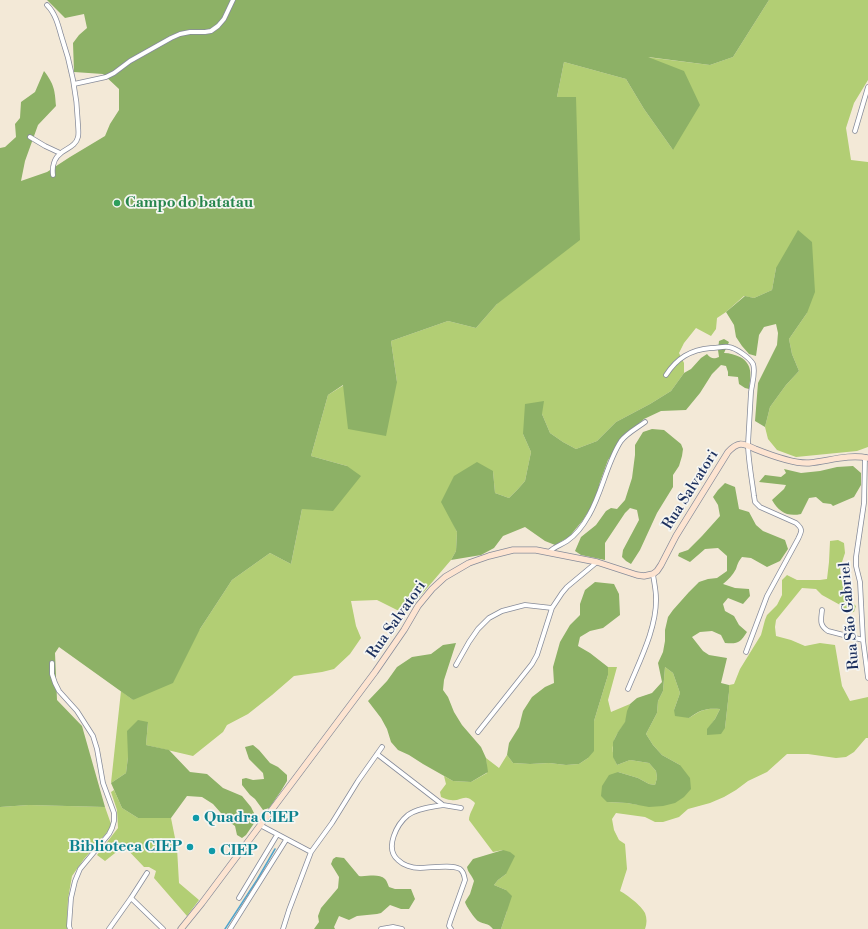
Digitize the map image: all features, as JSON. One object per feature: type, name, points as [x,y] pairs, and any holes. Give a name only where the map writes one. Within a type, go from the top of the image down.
[{"type":"street","points":[[74,84],[106,77],[130,61],[180,34],[211,31],[224,19],[233,0]]},
{"type":"street","points":[[47,5],[52,10],[68,56],[74,84],[78,118],[78,136],[75,143],[58,155],[52,166],[53,175]]},
{"type":"street","points":[[856,131],[868,87]]},
{"type":"street","points":[[30,138],[60,153]]},
{"type":"street","points":[[666,376],[678,360],[689,353],[706,348],[729,346],[741,352],[750,360],[754,366],[754,370],[748,446],[755,502],[760,507],[796,523],[801,527],[801,532],[798,539],[767,596],[746,652]]},
{"type":"street","points":[[549,552],[567,542],[577,532],[589,515],[615,453],[622,441],[629,433],[645,422]]},
{"type":"street","name":"Rua Salvatori","points":[[181,929],[202,904],[375,672],[404,630],[418,606],[432,588],[445,577],[469,563],[512,550],[536,550],[549,552],[597,562],[637,575],[644,576],[653,574],[661,565],[676,536],[728,452],[738,444],[748,446]]},
{"type":"street","points":[[748,446],[765,453],[799,462],[810,463],[838,458],[867,457]]},
{"type":"street","name":"Rua São Gabriel","points":[[867,457],[864,503],[856,566],[860,582],[863,640],[868,678]]},
{"type":"street","points":[[478,732],[532,664],[537,655],[552,608],[567,587],[597,562]]},
{"type":"street","points":[[628,689],[645,648],[653,622],[656,599],[653,574]]},
{"type":"street","points":[[456,665],[478,630],[489,618],[502,611],[524,605],[552,608]]},
{"type":"street","points":[[822,610],[822,625],[828,631],[863,640]]},
{"type":"street","points":[[52,663],[52,674],[59,691],[77,711],[94,736],[103,783],[114,813],[114,821],[109,834],[80,869],[75,881],[71,898],[70,929]]},
{"type":"street","points":[[283,929],[311,852],[382,747]]},
{"type":"street","points":[[377,754],[443,805]]},
{"type":"street","points":[[449,928],[465,880],[461,870],[450,867],[418,868],[404,865],[396,859],[392,851],[392,841],[398,826],[408,815],[420,809],[443,805],[461,808]]},
{"type":"street","points":[[260,826],[311,852]]},
{"type":"street","points":[[239,898],[277,835]]},
{"type":"street","points":[[230,929],[286,840]]},
{"type":"street","points":[[108,929],[147,873]]},
{"type":"street","points":[[131,898],[163,929]]},
{"type":"street","points":[[381,929],[393,927],[402,929]]},
{"type":"green space","points":[[47,0],[769,0],[733,57],[710,65],[648,57],[684,71],[700,105],[673,150],[644,109],[626,79],[564,62],[557,97],[576,97],[580,240],[497,304],[476,328],[448,321],[391,341],[397,382],[386,436],[348,429],[343,385],[328,395],[311,456],[347,466],[361,476],[333,511],[302,509],[291,564],[270,553],[232,580],[200,629],[173,683],[133,700],[59,647],[55,653],[57,700],[82,726],[105,807],[29,805],[0,807],[0,148],[5,147],[16,137],[15,124],[20,118],[21,102],[35,92],[44,71],[53,87],[56,106],[38,125],[25,161],[21,181],[47,172],[105,136],[110,124],[119,110],[119,89],[103,74],[74,72],[73,43],[87,28],[84,14],[65,18]]},
{"type":"green space","points":[[769,0],[868,0],[868,80],[854,103],[846,128],[851,160],[868,162],[868,447],[857,451],[796,457],[777,450],[768,439],[765,427],[770,407],[786,385],[799,371],[792,354],[789,339],[807,313],[776,268],[772,290],[754,298],[744,296],[717,318],[716,329],[711,336],[696,328],[684,343],[679,353],[684,363],[684,373],[671,391],[616,422],[597,441],[576,449],[550,433],[542,414],[523,434],[531,452],[525,481],[509,498],[495,493],[493,471],[451,519],[457,532],[456,551],[451,560],[405,614],[377,600],[351,601],[356,626],[361,638],[350,654],[334,669],[294,676],[248,714],[227,725],[223,732],[193,756],[146,745],[148,722],[128,757],[126,773],[111,783],[121,691],[133,700],[200,629],[232,580],[270,553],[291,564],[302,509],[347,466],[311,456],[328,395],[344,385],[397,382],[391,341],[448,321],[476,328],[497,304],[576,97],[557,97],[564,62],[626,79],[644,109],[673,150],[646,57],[710,65],[733,57]]},
{"type":"green space","points":[[798,230],[812,242],[815,292],[807,313],[789,339],[792,354],[799,371],[786,385],[770,407],[765,427],[755,421],[758,383],[777,345],[778,333],[776,324],[764,327],[759,335],[756,356],[749,354],[742,346],[736,337],[734,325],[726,312],[745,296],[754,298],[772,290],[776,268]]},
{"type":"green space","points":[[724,339],[729,342],[724,353],[740,357],[749,367],[749,389],[739,384],[738,377],[728,376],[726,366],[721,365],[712,374],[700,393],[686,410],[661,411],[644,419],[618,446],[608,460],[596,497],[591,507],[583,520],[569,537],[555,545],[545,541],[525,527],[503,536],[494,548],[481,555],[451,560],[456,551],[457,532],[441,502],[454,476],[477,462],[493,471],[495,493],[509,498],[525,481],[531,452],[523,434],[525,404],[544,401],[542,414],[550,433],[576,449],[597,441],[616,422],[671,391],[684,373],[691,369],[707,354],[713,358],[719,357],[719,341]]},
{"type":"green space","points":[[652,429],[664,430],[681,444],[683,449],[679,466],[673,475],[673,487],[657,513],[640,550],[631,564],[622,557],[623,550],[639,520],[637,510],[630,508],[605,543],[605,560],[581,555],[575,551],[581,537],[596,525],[606,511],[611,508],[617,509],[625,500],[632,478],[635,445],[643,432]]},
{"type":"green space","points":[[853,466],[861,473],[861,485],[854,497],[833,506],[831,504],[823,503],[816,497],[809,498],[801,514],[796,515],[784,513],[772,500],[784,489],[786,485],[759,482],[765,475],[781,477],[786,473],[784,469],[801,473]]},
{"type":"green space","points":[[725,483],[735,487],[739,509],[749,512],[756,525],[763,531],[785,540],[788,549],[780,561],[767,567],[751,558],[742,557],[729,579],[723,584],[735,588],[749,589],[750,596],[743,604],[728,598],[723,604],[725,611],[734,616],[739,625],[747,632],[740,641],[736,643],[725,643],[721,635],[712,631],[700,632],[692,637],[703,651],[709,655],[727,658],[721,683],[729,685],[725,728],[721,734],[707,735],[707,729],[715,719],[720,709],[703,710],[689,718],[675,716],[674,710],[680,693],[673,673],[665,667],[663,691],[658,701],[657,713],[646,734],[662,755],[680,765],[690,778],[691,789],[684,797],[675,803],[663,806],[649,807],[627,803],[607,802],[601,796],[602,786],[609,775],[618,772],[655,785],[657,778],[656,771],[649,763],[630,760],[617,765],[613,757],[613,742],[625,722],[630,704],[637,698],[652,693],[662,682],[658,663],[663,652],[668,617],[699,582],[717,578],[727,571],[727,556],[718,548],[705,549],[690,562],[678,556],[679,553],[688,550],[720,516],[718,505],[713,497]]},
{"type":"green space","points":[[838,540],[844,543],[845,553],[840,568],[841,579],[848,599],[856,606],[854,612],[845,613],[842,606],[822,595],[816,589],[802,588],[776,620],[776,636],[805,646],[820,643],[835,645],[842,686],[850,701],[868,697],[868,738],[866,738],[854,752],[846,757],[836,758],[808,754],[787,754],[767,772],[748,781],[724,797],[710,803],[688,809],[679,817],[663,822],[655,822],[645,817],[616,813],[612,819],[614,830],[619,840],[625,844],[627,869],[620,891],[634,900],[645,913],[645,929],[501,929],[507,911],[506,890],[494,885],[506,874],[503,850],[493,852],[469,820],[475,803],[468,798],[449,800],[441,797],[440,792],[446,784],[444,776],[453,781],[471,782],[487,773],[486,758],[499,768],[507,755],[513,763],[579,764],[588,758],[594,721],[608,675],[608,667],[617,667],[608,700],[611,712],[630,704],[625,723],[614,739],[613,752],[615,761],[617,765],[630,760],[649,763],[656,771],[657,778],[655,785],[618,772],[607,802],[639,805],[680,765],[662,755],[646,734],[657,713],[658,701],[663,691],[665,667],[673,673],[680,693],[674,710],[689,718],[704,710],[720,709],[708,729],[725,728],[729,685],[734,684],[740,669],[761,635],[767,615],[777,605],[782,595],[782,580],[787,575],[797,580],[827,579],[830,541]]},
{"type":"green space","points":[[595,582],[614,584],[619,594],[620,615],[603,628],[590,631],[580,637],[578,646],[608,667],[608,675],[594,721],[594,751],[588,758],[579,764],[513,763],[507,755],[509,743],[519,727],[523,711],[532,697],[545,687],[554,683],[553,667],[560,642],[570,625],[580,615],[580,604],[585,590]]},
{"type":"green space","points":[[456,643],[444,680],[443,690],[462,725],[481,747],[486,758],[488,772],[471,782],[453,781],[398,750],[391,742],[387,729],[381,718],[368,701],[387,681],[397,667],[412,657],[431,654],[443,645]]},
{"type":"green space","points":[[138,720],[148,722],[146,745],[169,750],[190,772],[207,774],[223,788],[242,796],[251,807],[257,819],[246,835],[242,838],[237,835],[235,826],[228,821],[213,804],[202,797],[187,796],[171,818],[138,818],[122,808],[111,783],[126,773],[128,757],[127,731]]},
{"type":"green space","points":[[253,745],[270,763],[278,767],[287,775],[287,781],[281,791],[269,808],[263,810],[242,785],[242,779],[264,779],[263,773],[249,759],[245,747]]},
{"type":"green space","points":[[114,790],[122,808],[138,818],[171,818],[177,848],[179,883],[199,900],[187,916],[154,878],[156,871],[149,867],[144,867],[124,846],[105,861],[97,855],[118,828],[117,810],[111,792]]},
{"type":"green space","points":[[29,805],[105,807],[111,824],[109,830],[84,859],[72,876],[68,899],[68,929],[0,929],[0,807]]},
{"type":"green space","points":[[503,850],[510,852],[515,856],[506,874],[494,885],[506,890],[512,896],[501,929],[493,929],[489,925],[477,920],[465,902],[470,894],[474,881],[467,867],[473,859]]},
{"type":"green space","points":[[336,857],[344,858],[359,876],[379,876],[385,879],[389,887],[395,889],[411,889],[415,899],[409,909],[401,909],[390,905],[381,913],[377,914],[357,916],[349,920],[339,916],[334,927],[335,929],[314,929],[319,922],[318,916],[321,908],[338,888],[339,877],[331,864],[333,859]]},
{"type":"waterway","points":[[225,929],[275,849]]},
{"type":"place","name":"Campo do batatau","points":[[117,203]]},
{"type":"place","name":"Quadra CIEP","points":[[196,818]]},
{"type":"place","name":"Biblioteca CIEP","points":[[190,847]]},
{"type":"place","name":"CIEP","points":[[212,851]]}]
